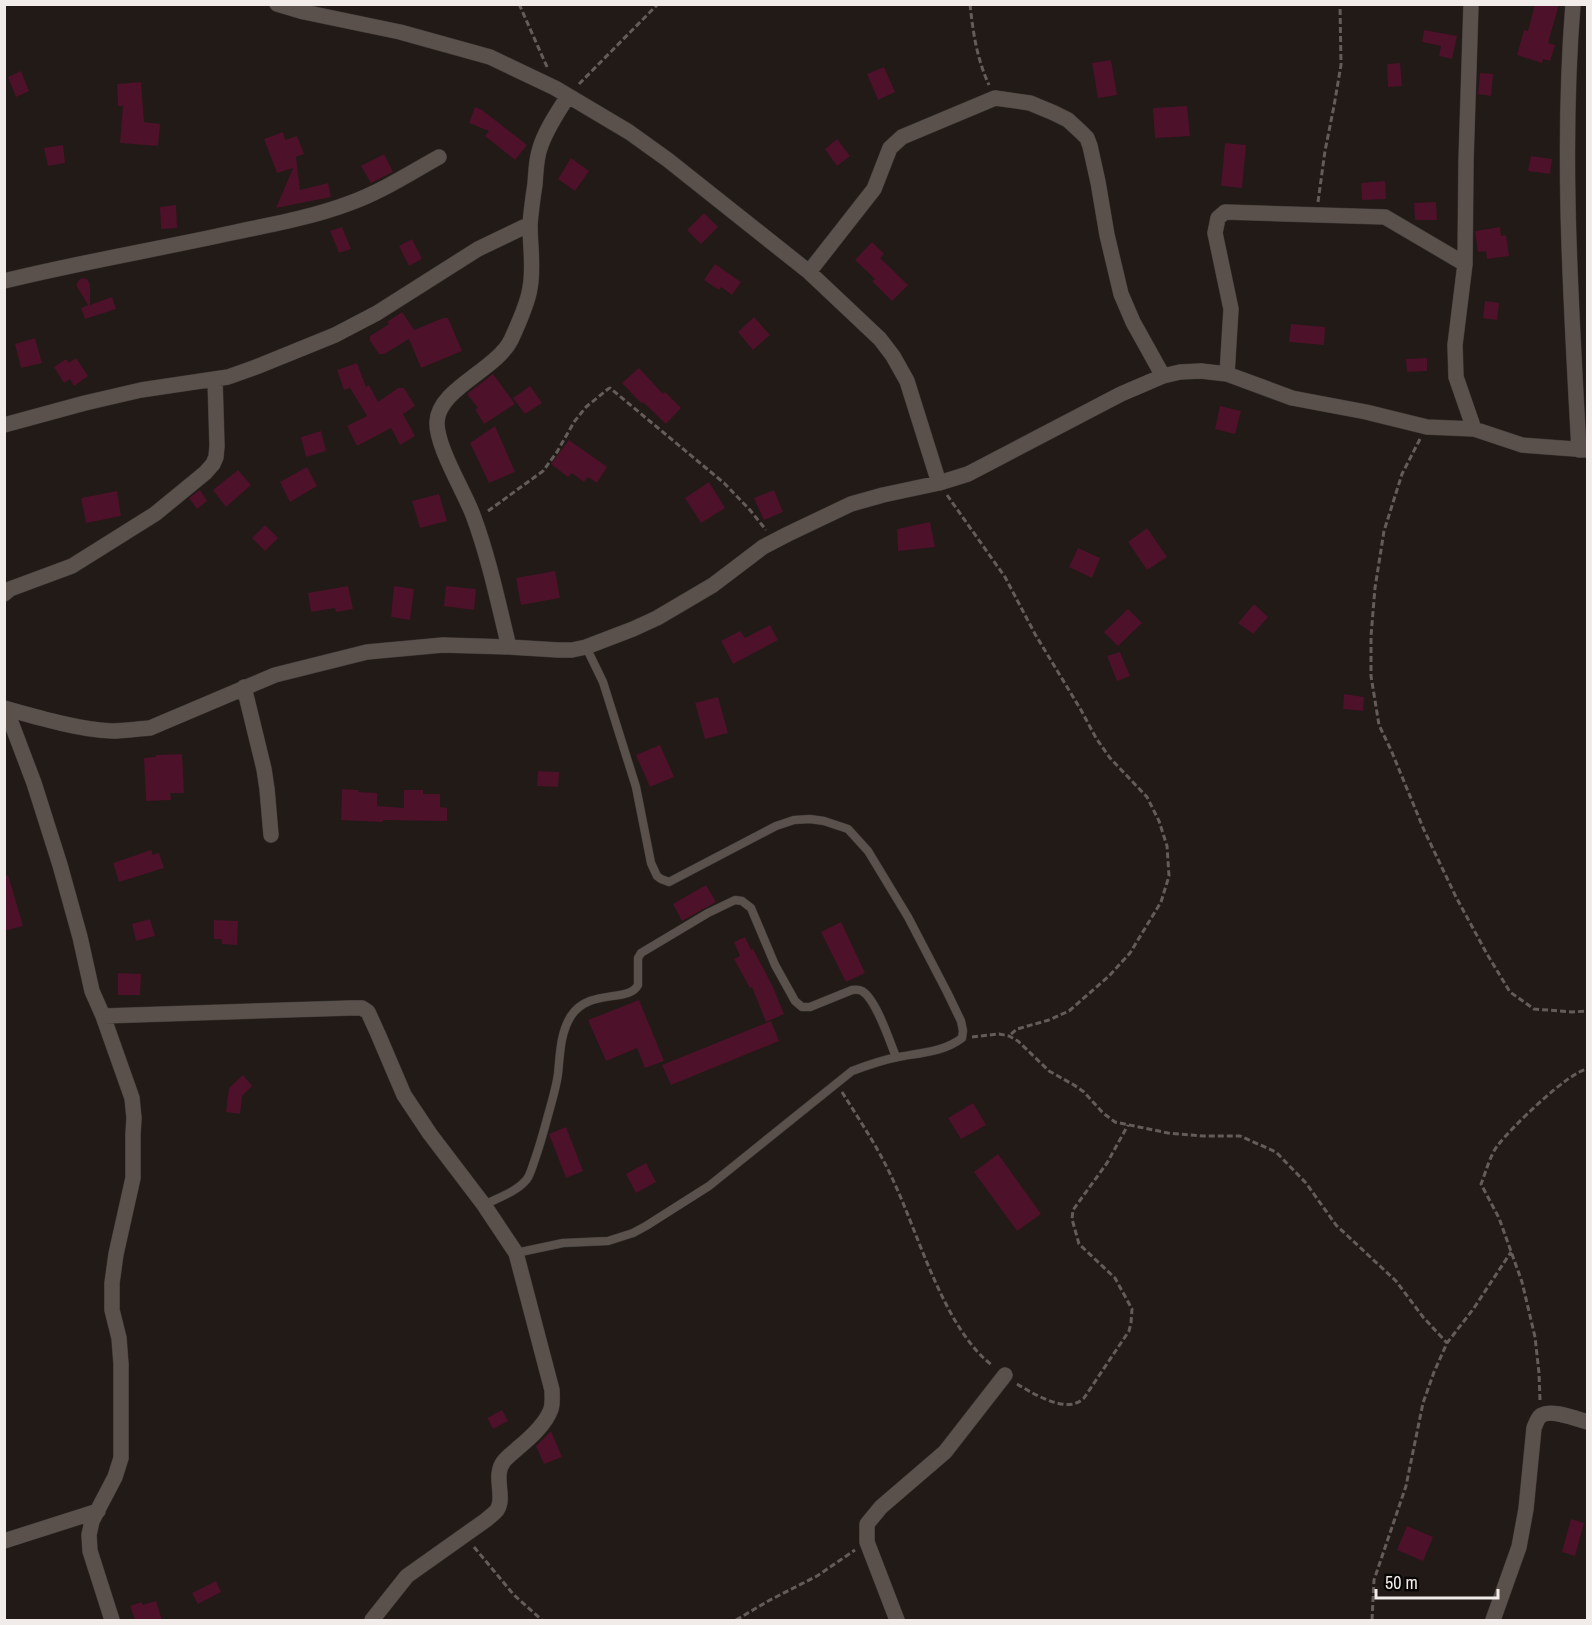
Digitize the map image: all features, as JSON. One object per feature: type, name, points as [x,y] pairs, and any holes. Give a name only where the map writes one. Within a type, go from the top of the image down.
[{"type":"street","points":[[277,4],[304,12],[400,32],[490,57],[561,92],[629,132],[668,160],[809,272],[880,339],[907,381],[939,483]]},
{"type":"street","points":[[1471,4],[1465,264],[1455,345],[1456,376],[1474,429]]},
{"type":"street","points":[[5,709],[111,731],[150,728],[275,675],[367,652],[443,645],[558,650],[585,647],[657,618],[713,585],[763,547],[851,504],[968,474],[1075,416],[1163,376],[1180,372],[1227,374],[1292,398],[1366,412],[1427,427],[1474,429],[1522,445],[1583,450],[1570,281],[1567,185],[1569,37],[1573,4]]},
{"type":"street","points":[[509,647],[486,554],[475,520],[439,437],[438,412],[452,394],[501,354],[510,341],[530,291],[532,275],[530,224],[539,148],[561,92]]},
{"type":"street","points":[[809,272],[874,189],[886,156],[894,143],[902,137],[995,98],[1030,103],[1068,120],[1087,138],[1121,294],[1133,322],[1163,376]]},
{"type":"street","points":[[4,281],[78,263],[304,218],[350,203],[439,157]]},
{"type":"street","points":[[1227,374],[1232,309],[1215,233],[1218,218],[1225,212],[1385,217],[1465,264]]},
{"type":"street","points":[[4,425],[75,405],[141,390],[228,377],[256,367],[335,335],[376,313],[478,249],[530,224]]},
{"type":"street","points":[[4,594],[10,589],[72,566],[155,514],[205,474],[216,457],[215,379]]},
{"type":"street","points":[[244,687],[265,779],[271,835]]},
{"type":"street","points":[[5,709],[34,783],[60,865],[92,991],[132,1098],[133,1178],[112,1283],[112,1310],[119,1338],[121,1364],[121,1458],[115,1477],[92,1521],[89,1535],[90,1551],[112,1620]]},
{"type":"street","points":[[103,1016],[362,1008],[369,1015],[404,1095],[516,1253],[552,1390],[551,1408],[535,1432],[504,1461],[500,1468],[498,1486],[501,1498],[497,1510],[407,1576],[372,1620]]},
{"type":"street","points":[[897,1620],[867,1542],[867,1524],[881,1507],[945,1452],[1005,1375]]},
{"type":"street","points":[[1493,1620],[1520,1547],[1534,1428],[1540,1416],[1546,1413],[1555,1413],[1587,1422]]},
{"type":"street","points":[[4,1541],[98,1511]]},
{"type":"lane","points":[[516,1253],[563,1243],[608,1241],[633,1233],[709,1186],[852,1071],[871,1063],[948,1046],[962,1038],[963,1031],[961,1021],[908,917],[868,851],[848,829],[824,821],[794,820],[776,825],[669,882],[657,876],[651,863],[633,776],[603,682],[585,647]]},
{"type":"lane","points":[[484,1205],[515,1190],[527,1179],[541,1143],[558,1074],[559,1051],[571,1016],[582,1004],[596,998],[633,991],[638,985],[638,958],[641,953],[735,900],[742,901],[751,908],[775,965],[795,1000],[802,1007],[810,1007],[852,990],[864,992],[874,1006],[896,1057]]},
{"type":"path","points":[[519,4],[561,92],[658,4]]},
{"type":"path","points":[[970,4],[981,69],[995,98]]},
{"type":"path","points":[[1316,214],[1341,65],[1340,4]]},
{"type":"path","points":[[475,520],[543,471],[574,422],[586,408],[610,388],[724,483],[775,541]]},
{"type":"path","points":[[1427,427],[1402,474],[1384,531],[1375,588],[1371,636],[1371,676],[1379,725],[1456,897],[1510,992],[1534,1009],[1587,1011]]},
{"type":"path","points":[[939,483],[1005,577],[1035,634],[1096,738],[1110,758],[1147,797],[1159,821],[1167,846],[1169,876],[1161,902],[1130,953],[1109,976],[1069,1011],[1049,1020],[1017,1029],[1009,1036]]},
{"type":"path","points":[[962,1038],[999,1034],[1009,1036],[1018,1041],[1049,1071],[1084,1092],[1114,1122],[1168,1133],[1240,1136],[1275,1152],[1306,1183],[1336,1225],[1396,1281],[1423,1317],[1447,1343]]},
{"type":"path","points":[[1540,1416],[1535,1337],[1522,1282],[1499,1218],[1481,1184],[1496,1146],[1512,1128],[1566,1080],[1582,1069],[1587,1069]]},
{"type":"path","points":[[836,1083],[892,1177],[946,1305],[965,1336],[987,1361],[1005,1375],[1032,1394],[1061,1404],[1074,1405],[1084,1398],[1129,1331],[1131,1323],[1132,1308],[1115,1278],[1079,1244],[1072,1219],[1073,1210],[1107,1163],[1128,1125]]},
{"type":"path","points":[[1372,1620],[1374,1580],[1406,1486],[1423,1403],[1434,1372],[1447,1343],[1474,1308],[1511,1251]]},
{"type":"path","points":[[464,1535],[514,1595],[542,1620]]},
{"type":"path","points":[[736,1620],[816,1576],[867,1542]]},
{"type":"building","points":[[1535,4],[1559,4],[1548,43],[1555,45],[1550,61],[1543,59],[1542,63],[1517,55],[1524,30],[1528,31]]},
{"type":"building","points":[[1424,30],[1457,36],[1452,59],[1439,56],[1441,46],[1422,42]]},
{"type":"building","points":[[1111,60],[1117,95],[1098,98],[1092,63]]},
{"type":"building","points":[[1400,63],[1402,86],[1388,87],[1387,64]]},
{"type":"building","points":[[884,67],[895,92],[878,100],[867,74]]},
{"type":"building","points":[[21,71],[29,91],[16,97],[8,77]]},
{"type":"building","points":[[1480,73],[1493,74],[1491,96],[1478,94]]},
{"type":"building","points":[[141,82],[144,122],[160,124],[158,146],[120,143],[123,106],[118,106],[117,84]]},
{"type":"building","points":[[1187,106],[1190,136],[1155,138],[1153,108]]},
{"type":"building","points":[[475,107],[527,145],[515,160],[485,136],[489,131],[469,123]]},
{"type":"building","points":[[283,132],[285,140],[297,136],[304,154],[296,157],[300,190],[328,183],[331,197],[276,208],[293,168],[277,173],[264,139]]},
{"type":"building","points":[[837,139],[850,156],[837,166],[825,149]]},
{"type":"building","points":[[1225,143],[1246,145],[1242,188],[1221,186]]},
{"type":"building","points":[[63,145],[65,163],[48,166],[44,148]]},
{"type":"building","points":[[384,154],[393,172],[371,183],[361,166]]},
{"type":"building","points":[[1531,156],[1552,159],[1550,174],[1528,171]]},
{"type":"building","points":[[571,158],[589,171],[575,191],[558,179]]},
{"type":"building","points":[[1385,181],[1386,199],[1362,200],[1361,183]]},
{"type":"building","points":[[1436,202],[1437,220],[1415,220],[1414,203]]},
{"type":"building","points":[[176,205],[177,228],[161,229],[160,207]]},
{"type":"building","points":[[704,213],[718,227],[701,244],[687,230]]},
{"type":"building","points":[[342,227],[351,249],[339,253],[330,231]]},
{"type":"building","points":[[1500,227],[1501,236],[1506,235],[1509,256],[1487,259],[1486,251],[1478,252],[1475,231]]},
{"type":"building","points":[[412,239],[422,259],[409,266],[399,246]]},
{"type":"building","points":[[872,242],[884,254],[880,258],[908,285],[892,301],[872,281],[875,279],[855,260]]},
{"type":"building","points":[[715,264],[741,282],[732,295],[721,287],[719,290],[704,280]]},
{"type":"building","points":[[83,278],[87,279],[90,285],[90,305],[112,297],[116,309],[85,319],[81,308],[88,305],[76,285]]},
{"type":"building","points":[[1485,301],[1499,303],[1497,320],[1483,318]]},
{"type":"building","points":[[402,312],[414,330],[448,318],[462,351],[421,368],[409,339],[384,354],[379,354],[370,341],[370,336]]},
{"type":"building","points":[[754,317],[770,335],[753,350],[738,332]]},
{"type":"building","points":[[1291,324],[1325,327],[1324,345],[1289,342]]},
{"type":"building","points":[[35,338],[42,363],[21,368],[15,344]]},
{"type":"building","points":[[76,358],[88,376],[74,386],[70,379],[64,383],[54,367],[66,359],[69,363]]},
{"type":"building","points":[[1427,358],[1427,371],[1407,372],[1406,359]]},
{"type":"building","points":[[357,363],[366,387],[369,385],[378,402],[398,388],[404,388],[415,406],[403,414],[415,436],[400,445],[391,428],[357,446],[347,426],[367,416],[350,388],[344,390],[337,370]]},
{"type":"building","points":[[639,368],[663,394],[665,392],[681,408],[666,424],[622,383]]},
{"type":"building","points":[[493,374],[515,404],[484,424],[475,409],[478,408],[467,394]]},
{"type":"building","points":[[530,386],[542,403],[525,414],[513,398]]},
{"type":"building","points":[[1220,406],[1241,411],[1235,434],[1215,429]]},
{"type":"building","points":[[495,426],[515,472],[489,483],[470,443]]},
{"type":"building","points":[[321,431],[326,451],[306,457],[301,437]]},
{"type":"building","points":[[569,440],[607,467],[597,483],[588,477],[584,482],[572,473],[568,477],[551,464]]},
{"type":"building","points":[[307,467],[317,486],[290,502],[280,482]]},
{"type":"building","points":[[238,470],[251,485],[226,507],[213,490]]},
{"type":"building","points":[[709,482],[725,508],[701,523],[685,498]]},
{"type":"building","points":[[200,490],[207,501],[197,509],[189,498]]},
{"type":"building","points":[[774,490],[783,512],[764,520],[754,498]]},
{"type":"building","points":[[117,491],[121,516],[86,523],[81,498]]},
{"type":"building","points":[[439,494],[447,521],[420,528],[412,501]]},
{"type":"building","points":[[930,522],[935,547],[898,551],[897,529]]},
{"type":"building","points":[[265,525],[278,538],[265,551],[252,538]]},
{"type":"building","points":[[1147,528],[1167,557],[1147,570],[1128,542]]},
{"type":"building","points":[[1078,548],[1100,558],[1092,578],[1069,567]]},
{"type":"building","points":[[555,571],[560,598],[521,605],[516,578]]},
{"type":"building","points":[[348,586],[353,609],[336,612],[335,608],[311,612],[308,593]]},
{"type":"building","points":[[394,586],[414,589],[410,620],[391,617]]},
{"type":"building","points":[[446,586],[476,589],[474,610],[444,606]]},
{"type":"building","points":[[1254,604],[1268,617],[1253,634],[1238,623]]},
{"type":"building","points":[[1128,609],[1142,623],[1118,646],[1104,632]]},
{"type":"building","points":[[770,625],[778,640],[733,664],[721,641],[740,631],[745,638]]},
{"type":"building","points":[[1120,652],[1130,676],[1117,681],[1107,656]]},
{"type":"building","points":[[1344,694],[1364,697],[1363,711],[1343,709]]},
{"type":"building","points":[[718,697],[728,733],[705,739],[695,703]]},
{"type":"building","points":[[660,745],[674,777],[650,787],[636,755]]},
{"type":"building","points":[[182,754],[184,793],[170,793],[171,800],[146,801],[144,758]]},
{"type":"building","points":[[538,771],[559,772],[558,787],[537,786]]},
{"type":"building","points":[[342,789],[377,793],[377,806],[404,808],[404,790],[423,790],[423,794],[440,794],[440,807],[447,808],[447,821],[341,820]]},
{"type":"building","points":[[151,850],[153,855],[159,853],[164,868],[119,882],[113,863]]},
{"type":"building","points":[[8,875],[23,926],[4,931],[4,876]]},
{"type":"building","points":[[706,885],[716,902],[682,921],[673,904]]},
{"type":"building","points":[[150,919],[155,936],[136,941],[132,924]]},
{"type":"building","points":[[214,920],[238,921],[237,945],[222,944],[222,939],[214,939]]},
{"type":"building","points":[[841,922],[865,973],[846,982],[821,932]]},
{"type":"building","points":[[745,937],[772,985],[784,1014],[766,1022],[752,987],[750,988],[734,959],[740,956],[734,942]]},
{"type":"building","points":[[118,973],[141,974],[140,995],[118,995]]},
{"type":"building","points":[[639,1000],[664,1061],[645,1068],[637,1048],[606,1061],[588,1020]]},
{"type":"building","points":[[771,1021],[779,1041],[671,1085],[662,1065]]},
{"type":"building","points":[[243,1075],[252,1086],[242,1096],[240,1114],[226,1112],[229,1088]]},
{"type":"building","points":[[973,1103],[986,1125],[961,1139],[948,1118]]},
{"type":"building","points":[[566,1127],[583,1171],[566,1178],[549,1134]]},
{"type":"building","points":[[998,1154],[1041,1214],[1017,1231],[974,1172]]},
{"type":"building","points":[[646,1163],[656,1182],[636,1193],[626,1174]]},
{"type":"building","points":[[502,1410],[508,1421],[493,1429],[487,1418]]},
{"type":"building","points":[[551,1431],[562,1457],[544,1464],[536,1446]]},
{"type":"building","points":[[1571,1519],[1584,1523],[1575,1556],[1562,1552]]},
{"type":"building","points":[[1407,1526],[1433,1537],[1423,1561],[1397,1550]]},
{"type":"building","points":[[216,1581],[221,1592],[198,1604],[192,1593]]},
{"type":"building","points":[[156,1601],[162,1620],[135,1620],[130,1606]]}]
